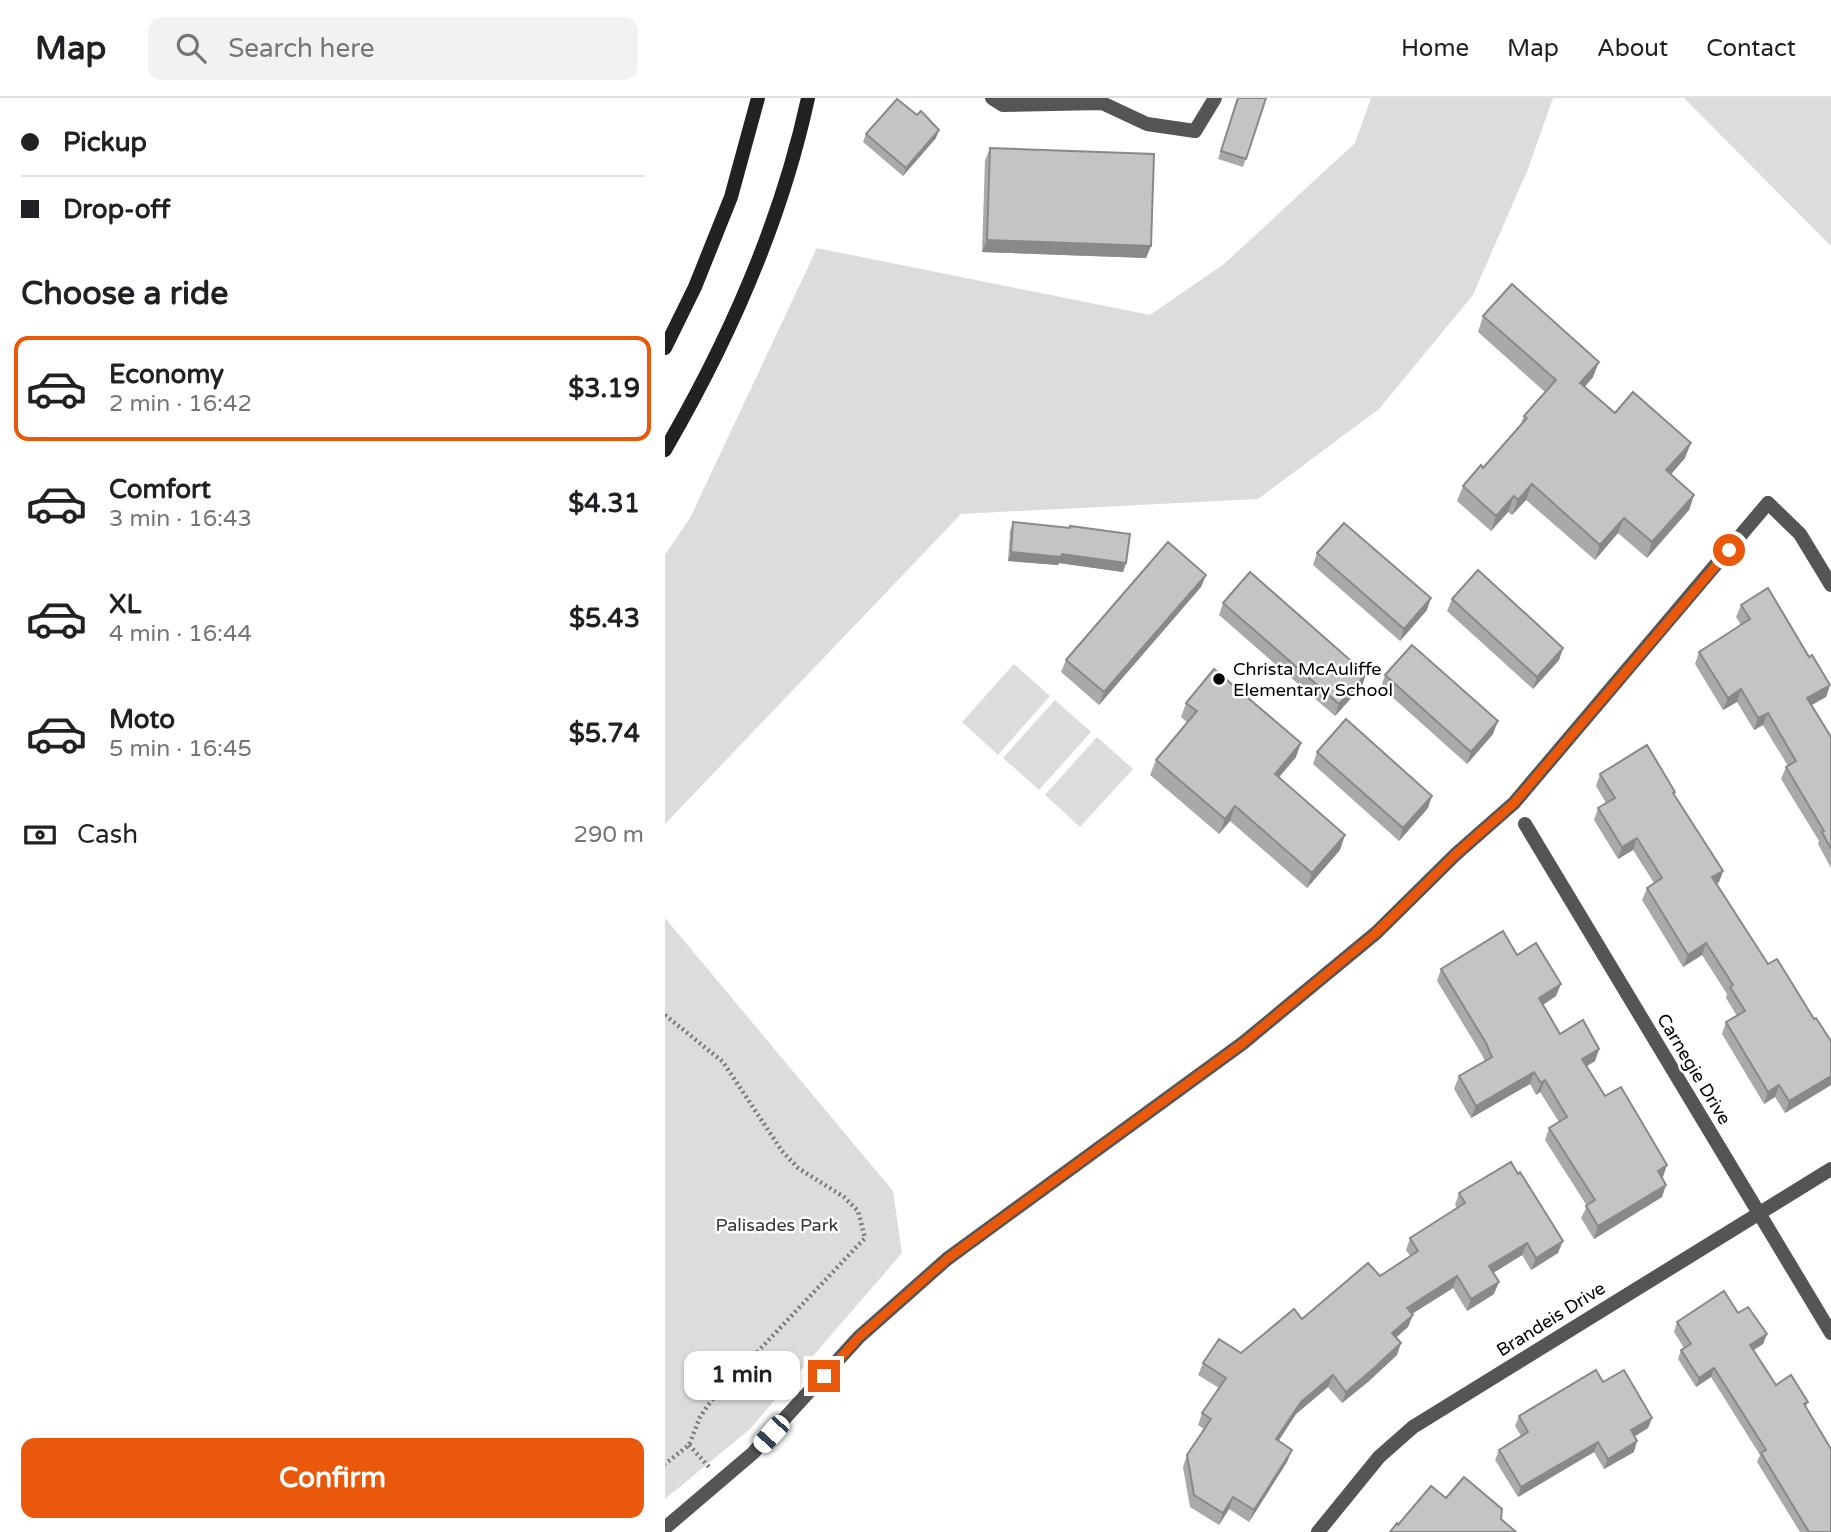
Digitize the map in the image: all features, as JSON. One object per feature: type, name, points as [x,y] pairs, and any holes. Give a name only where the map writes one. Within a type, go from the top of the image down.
[{"type":"main road","points":[[665,348],[695,287],[731,197],[758,98]]},
{"type":"main road","points":[[665,450],[690,407],[740,306],[777,213],[808,98]]},
{"type":"street","points":[[997,102],[1102,103],[1147,124],[1195,131],[1215,98]]},
{"type":"street","points":[[665,1528],[753,1453],[859,1337],[947,1259],[1243,1043],[1376,933],[1456,854],[1514,803],[1768,503],[1800,534],[1831,585]]},
{"type":"street","name":"Carnegie Drive","points":[[1525,824],[1831,1333]]},
{"type":"street","name":"Brandeis Drive","points":[[1318,1532],[1379,1457],[1413,1427],[1831,1168]]},
{"type":"path","points":[[665,1015],[723,1062],[782,1151],[798,1168],[844,1197],[858,1211],[865,1238],[711,1401],[700,1417],[689,1445],[665,1464]]},
{"type":"green space","points":[[1371,98],[1553,98],[1528,169],[1473,295],[1379,409],[1258,499],[961,514],[665,824],[665,555],[690,518],[817,248],[1150,315],[1224,264],[1355,143]]},
{"type":"green space","points":[[1684,98],[1831,98],[1831,246]]},
{"type":"green space","points":[[1014,664],[1050,696],[998,755],[962,722]]},
{"type":"green space","points":[[1055,700],[1091,732],[1039,790],[1003,758]]},
{"type":"green space","points":[[1097,737],[1133,769],[1080,827],[1045,795]]},
{"type":"green space","name":"Palisades Park","points":[[665,918],[893,1191],[902,1253],[750,1429],[665,1499]]},
{"type":"building","points":[[1238,98],[1266,98],[1246,159],[1221,151]]},
{"type":"building","points":[[897,99],[917,115],[921,111],[939,130],[906,168],[866,134]]},
{"type":"building","points":[[990,148],[1154,154],[1151,246],[987,240]]},
{"type":"building","points":[[1512,284],[1599,362],[1580,383],[1615,413],[1633,392],[1691,443],[1666,470],[1694,495],[1652,542],[1624,518],[1600,545],[1532,484],[1518,500],[1514,496],[1496,516],[1463,486],[1481,465],[1483,468],[1527,418],[1524,416],[1556,380],[1483,316]]},
{"type":"building","points":[[1013,522],[1130,534],[1126,563],[1062,554],[1061,557],[1011,552]]},
{"type":"building","points":[[1344,523],[1431,598],[1404,629],[1317,553]]},
{"type":"building","points":[[1168,542],[1206,575],[1104,692],[1066,660]]},
{"type":"building","points":[[1478,570],[1563,648],[1537,677],[1452,599]]},
{"type":"building","points":[[1250,572],[1366,674],[1339,704],[1223,603]]},
{"type":"building","points":[[1768,588],[1809,657],[1812,655],[1830,685],[1807,698],[1831,737],[1831,849],[1822,832],[1824,831],[1786,767],[1796,761],[1768,713],[1758,718],[1741,689],[1728,698],[1699,652],[1750,619],[1741,605]]},
{"type":"building","points":[[1412,645],[1498,721],[1471,752],[1385,675]]},
{"type":"building","points":[[1214,669],[1301,743],[1275,774],[1345,835],[1312,873],[1235,806],[1225,819],[1156,760],[1197,711],[1186,703]]},
{"type":"building","points":[[1346,719],[1432,796],[1403,828],[1317,752]]},
{"type":"building","points":[[1647,745],[1675,792],[1673,793],[1723,871],[1712,877],[1768,964],[1777,959],[1831,1041],[1831,1076],[1789,1101],[1779,1085],[1768,1092],[1726,1022],[1745,1011],[1730,987],[1733,985],[1706,943],[1688,955],[1647,888],[1662,878],[1637,838],[1622,847],[1598,808],[1615,798],[1600,774]]},
{"type":"building","points":[[1503,931],[1517,955],[1536,943],[1561,984],[1539,998],[1560,1034],[1583,1020],[1599,1049],[1582,1059],[1605,1096],[1621,1087],[1667,1165],[1658,1171],[1666,1185],[1598,1226],[1586,1206],[1595,1200],[1549,1128],[1567,1117],[1545,1080],[1541,1083],[1534,1072],[1476,1106],[1459,1076],[1492,1057],[1441,969]]},
{"type":"building","points":[[1511,1162],[1563,1241],[1536,1258],[1527,1243],[1489,1266],[1499,1282],[1471,1299],[1457,1276],[1407,1308],[1413,1315],[1392,1333],[1401,1343],[1373,1369],[1346,1392],[1333,1375],[1301,1402],[1276,1439],[1292,1450],[1254,1510],[1233,1497],[1223,1513],[1194,1495],[1187,1455],[1211,1419],[1202,1413],[1226,1378],[1203,1363],[1219,1339],[1241,1353],[1294,1309],[1302,1319],[1368,1263],[1380,1276],[1418,1251],[1410,1238],[1465,1203],[1459,1193]]},
{"type":"building","points":[[1724,1291],[1738,1313],[1748,1307],[1767,1334],[1750,1345],[1776,1385],[1791,1375],[1808,1402],[1804,1404],[1831,1449],[1831,1532],[1809,1532],[1761,1453],[1766,1450],[1714,1368],[1699,1378],[1681,1350],[1691,1344],[1677,1322]]},
{"type":"building","points":[[1596,1370],[1603,1382],[1624,1370],[1652,1418],[1631,1430],[1637,1441],[1608,1459],[1598,1442],[1521,1487],[1499,1450],[1528,1432],[1519,1416]]},
{"type":"building","points":[[1464,1477],[1502,1509],[1501,1519],[1516,1532],[1390,1532],[1431,1486],[1446,1498]]},
{"type":"place","name":"Christa McAuliffe Elementary School","points":[[1219,679]]},
{"type":"route","points":[[824,1376],[859,1337],[947,1259],[1243,1043],[1376,933],[1456,854],[1514,803],[1729,550]]}]
